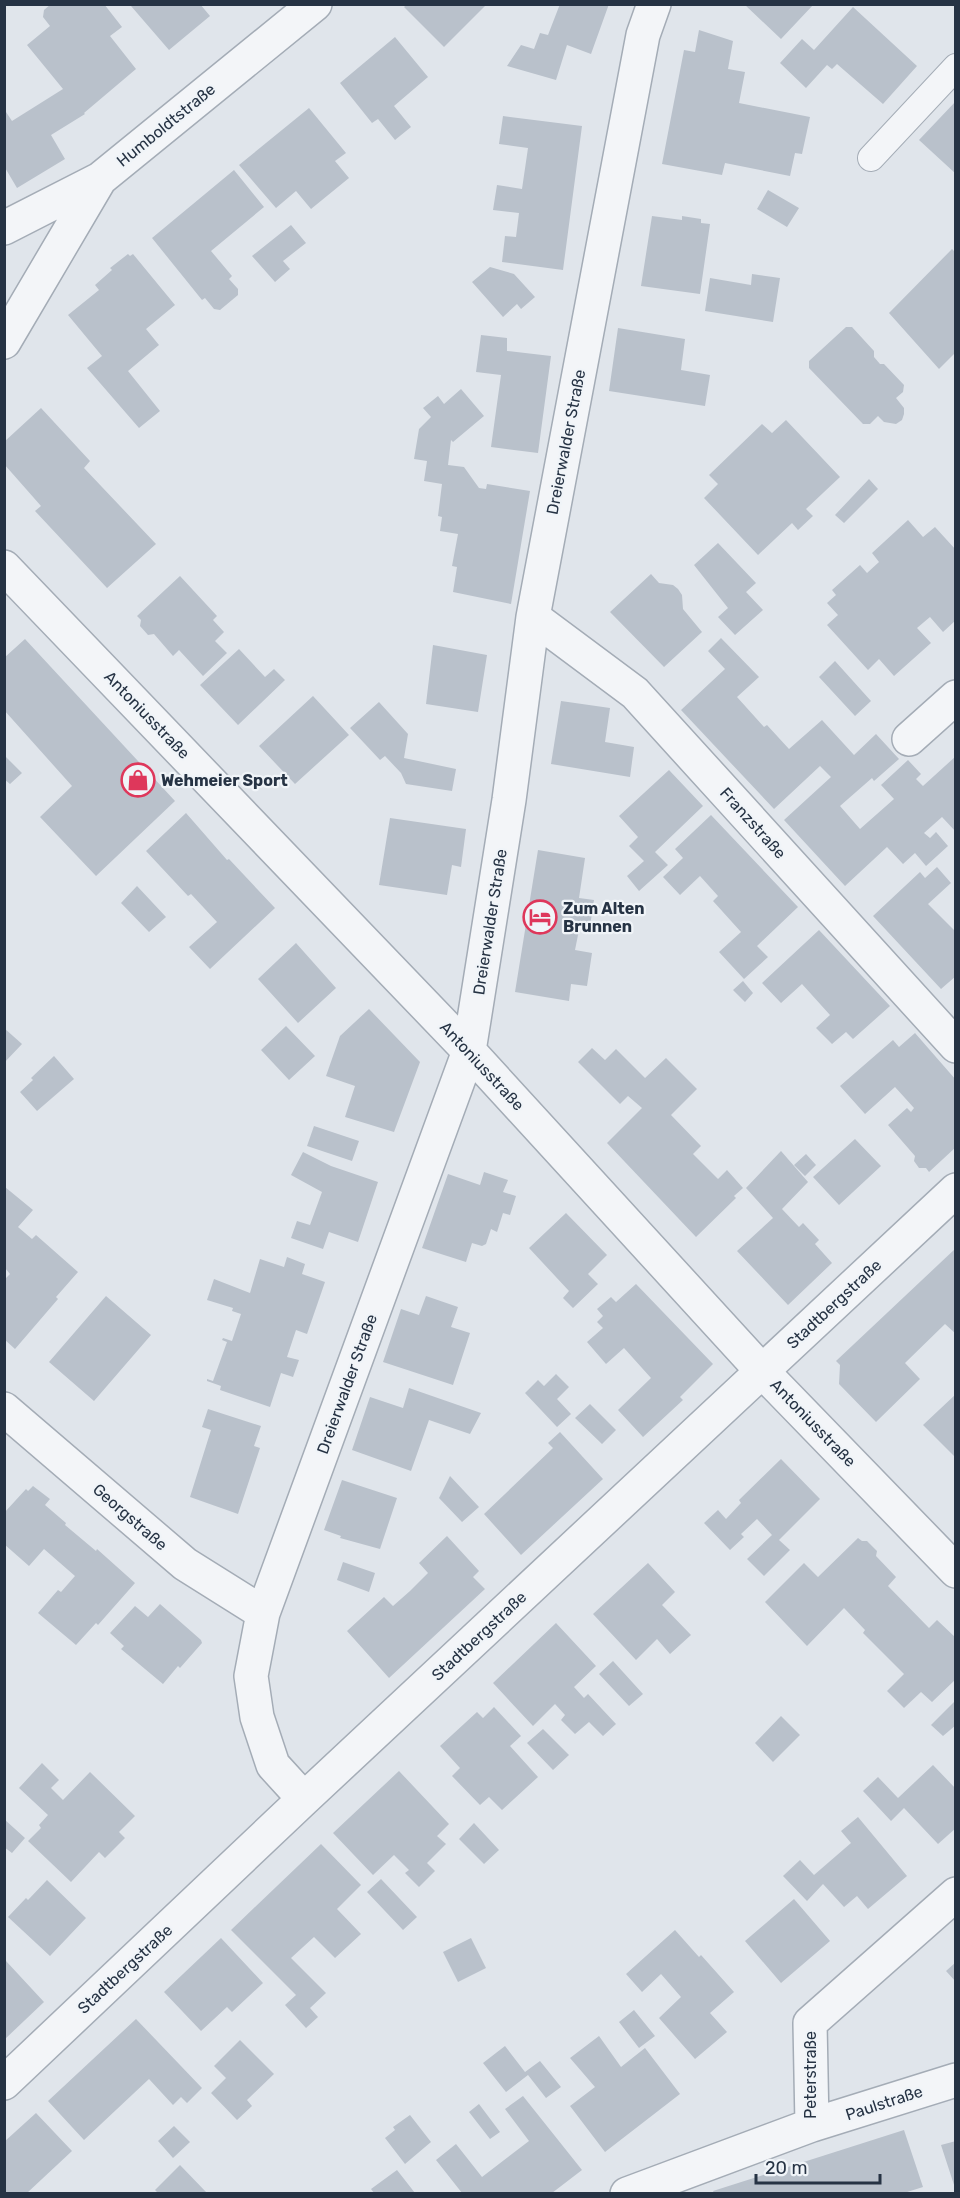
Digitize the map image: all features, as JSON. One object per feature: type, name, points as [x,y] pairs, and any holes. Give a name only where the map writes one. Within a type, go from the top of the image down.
[{"type":"street","name":"Humboldtstraße","points":[[4,228],[100,179],[315,4]]},
{"type":"street","name":"Dreierwalder Straße","points":[[304,1799],[273,1765],[256,1717],[251,1676],[263,1613],[470,1051],[507,812],[533,617],[643,36],[654,4]]},
{"type":"street","points":[[4,342],[100,179]]},
{"type":"street","name":"Antoniusstraße","points":[[4,567],[470,1051],[762,1371],[956,1571]]},
{"type":"street","name":"Franzstraße","points":[[533,617],[635,693],[956,1047]]},
{"type":"street","points":[[909,739],[956,697]]},
{"type":"street","name":"Stadtbergstraße","points":[[4,2084],[304,1799],[956,1190]]},
{"type":"street","name":"Georgstraße","points":[[4,1409],[185,1564],[263,1613]]},
{"type":"street","name":"Peterstraße","points":[[627,2193],[812,2126],[810,2023],[956,1894]]},
{"type":"street","name":"Paulstraße","points":[[812,2126],[956,2080]]},
{"type":"lane","points":[[871,158],[956,67]]},
{"type":"building","points":[[51,4],[104,4],[122,27],[110,36],[136,69],[85,114],[51,135],[65,159],[17,188],[4,166],[4,109],[12,121],[63,89],[27,45],[50,26],[43,17],[44,10]]},
{"type":"building","points":[[133,4],[200,4],[210,16],[169,50],[131,6]]},
{"type":"building","points":[[407,4],[487,4],[444,47],[404,7]]},
{"type":"building","points":[[560,4],[609,4],[591,54],[567,45],[556,80],[507,66],[521,45],[534,49],[540,33],[548,35]]},
{"type":"building","points":[[744,4],[814,4],[781,39]]},
{"type":"building","points":[[853,7],[917,66],[883,104],[837,64],[832,69],[827,65],[806,88],[780,63],[802,39],[814,50]]},
{"type":"building","points":[[699,30],[733,41],[728,69],[745,72],[739,103],[810,117],[802,154],[795,153],[790,176],[725,163],[722,175],[662,164],[684,50],[695,52]]},
{"type":"building","points":[[395,37],[428,77],[394,106],[411,127],[395,140],[378,119],[372,123],[340,83]]},
{"type":"building","points":[[956,101],[956,174],[919,140]]},
{"type":"building","points":[[309,108],[346,153],[335,161],[349,178],[311,209],[296,191],[276,208],[239,165]]},
{"type":"building","points":[[503,116],[582,126],[563,270],[502,262],[505,236],[516,237],[519,213],[493,210],[497,185],[522,189],[528,148],[499,144]]},
{"type":"building","points":[[234,170],[264,207],[211,251],[232,276],[229,279],[238,289],[238,295],[220,310],[214,309],[205,298],[202,300],[152,238]]},
{"type":"building","points":[[768,190],[799,208],[787,227],[757,209]]},
{"type":"building","points":[[652,216],[682,220],[682,216],[701,219],[701,223],[710,224],[700,294],[641,286]]},
{"type":"building","points":[[291,225],[306,243],[283,261],[290,269],[275,282],[252,256]]},
{"type":"building","points":[[952,249],[956,253],[956,352],[939,369],[889,313]]},
{"type":"building","points":[[128,254],[130,256],[133,254],[175,305],[146,329],[159,345],[128,371],[160,411],[139,428],[87,368],[102,356],[68,315],[99,290],[95,285],[112,270],[110,268]]},
{"type":"building","points":[[490,267],[514,274],[535,297],[521,309],[517,304],[503,317],[472,282]]},
{"type":"building","points":[[752,274],[780,278],[773,322],[705,311],[710,278],[751,285]]},
{"type":"building","points":[[846,327],[852,327],[874,351],[874,357],[880,364],[884,364],[904,385],[903,392],[896,398],[904,408],[904,414],[902,420],[896,424],[884,422],[878,416],[870,424],[863,424],[809,368],[809,361]]},
{"type":"building","points":[[618,328],[685,339],[681,370],[710,375],[705,406],[609,391]]},
{"type":"building","points":[[481,335],[507,338],[507,351],[551,356],[538,453],[491,447],[501,375],[476,372]]},
{"type":"building","points":[[461,389],[484,416],[453,442],[451,440],[448,465],[464,467],[479,488],[486,489],[487,484],[530,491],[511,604],[453,592],[457,567],[452,566],[458,534],[440,531],[442,517],[438,516],[442,484],[424,481],[427,461],[414,459],[419,429],[431,417],[423,408],[438,396],[444,404]]},
{"type":"building","points":[[41,408],[90,461],[84,468],[156,544],[107,588],[35,511],[41,506],[4,464],[4,442]]},
{"type":"building","points":[[786,420],[840,477],[806,509],[813,516],[798,530],[792,523],[758,555],[704,498],[718,484],[709,475],[762,424],[772,433]]},
{"type":"building","points":[[869,479],[878,489],[844,523],[835,515]]},
{"type":"building","points":[[908,520],[923,537],[935,527],[956,550],[956,620],[943,632],[930,617],[917,628],[931,643],[894,676],[879,659],[868,670],[827,625],[838,615],[827,603],[836,595],[832,590],[860,565],[867,573],[879,562],[872,553]]},
{"type":"building","points":[[718,543],[756,583],[746,592],[763,610],[735,635],[718,617],[728,608],[694,565]]},
{"type":"building","points":[[651,574],[659,583],[673,585],[678,589],[682,595],[683,609],[702,632],[664,667],[610,612]]},
{"type":"building","points":[[180,576],[217,616],[213,620],[224,632],[215,641],[227,653],[203,676],[179,650],[173,656],[154,634],[148,635],[140,626],[141,620],[137,616]]},
{"type":"building","points":[[721,638],[759,677],[737,697],[764,727],[767,725],[789,749],[822,720],[854,755],[876,734],[899,759],[874,781],[872,778],[840,806],[860,829],[894,799],[881,785],[908,760],[921,774],[916,779],[923,786],[956,756],[956,832],[942,817],[924,833],[930,838],[936,832],[948,846],[926,866],[915,853],[903,864],[887,847],[845,886],[784,820],[831,777],[820,766],[774,809],[681,710],[725,669],[708,651]]},
{"type":"building","points":[[25,639],[175,801],[96,876],[40,817],[72,786],[4,710],[4,658]]},
{"type":"building","points":[[433,645],[487,655],[478,712],[426,704]]},
{"type":"building","points":[[239,649],[265,677],[274,669],[285,680],[238,725],[200,685]]},
{"type":"building","points":[[835,661],[871,701],[855,716],[819,677]]},
{"type":"building","points":[[313,696],[349,735],[295,784],[259,746]]},
{"type":"building","points":[[561,701],[610,708],[605,742],[634,747],[630,777],[551,764]]},
{"type":"building","points":[[379,702],[408,734],[404,758],[456,769],[452,791],[406,784],[401,773],[385,756],[380,760],[350,728]]},
{"type":"building","points":[[4,755],[22,773],[10,784],[4,779]]},
{"type":"building","points":[[669,770],[703,806],[655,852],[668,865],[639,891],[627,876],[644,861],[629,846],[638,837],[619,816]]},
{"type":"building","points":[[186,813],[227,860],[229,859],[275,908],[210,969],[189,947],[217,922],[191,894],[188,896],[146,851]]},
{"type":"building","points":[[711,815],[798,907],[757,946],[768,957],[744,979],[719,952],[741,932],[713,901],[718,896],[700,876],[680,895],[663,877],[683,858],[675,849]]},
{"type":"building","points":[[390,818],[466,829],[461,867],[452,865],[447,895],[379,885]]},
{"type":"building","points":[[538,850],[585,858],[579,898],[594,900],[590,926],[580,925],[575,950],[592,953],[587,986],[571,984],[569,1001],[515,992]]},
{"type":"building","points":[[937,867],[951,883],[928,904],[956,932],[956,976],[941,989],[873,916],[920,872],[925,878]]},
{"type":"building","points":[[137,886],[166,917],[149,932],[121,903]]},
{"type":"building","points":[[819,930],[890,1006],[853,1039],[846,1032],[832,1044],[816,1028],[830,1015],[802,984],[781,1003],[762,983]]},
{"type":"building","points":[[296,943],[336,988],[298,1023],[258,979]]},
{"type":"building","points":[[743,981],[753,993],[745,1002],[733,990]]},
{"type":"building","points":[[369,1009],[420,1062],[394,1132],[345,1117],[355,1086],[326,1076],[340,1036]]},
{"type":"building","points":[[286,1026],[315,1056],[289,1080],[261,1050]]},
{"type":"building","points":[[4,1028],[22,1044],[4,1063]]},
{"type":"building","points":[[915,1033],[956,1080],[956,1147],[929,1172],[926,1168],[919,1168],[914,1161],[915,1156],[888,1125],[907,1108],[911,1112],[914,1108],[895,1087],[865,1114],[840,1086],[893,1040],[899,1047]]},
{"type":"building","points":[[592,1048],[605,1060],[616,1049],[645,1078],[666,1058],[697,1089],[671,1115],[701,1146],[693,1154],[718,1179],[727,1170],[743,1188],[734,1196],[736,1198],[696,1237],[607,1143],[642,1108],[628,1096],[620,1104],[578,1062]]},
{"type":"building","points":[[54,1056],[74,1079],[37,1111],[20,1092]]},
{"type":"building","points":[[314,1126],[359,1141],[352,1161],[307,1146]]},
{"type":"building","points":[[855,1139],[881,1166],[839,1205],[813,1177]]},
{"type":"building","points":[[781,1151],[808,1182],[782,1209],[799,1227],[803,1223],[819,1240],[815,1244],[832,1263],[788,1305],[737,1251],[773,1218],[746,1188]]},
{"type":"building","points":[[303,1152],[331,1166],[378,1182],[358,1242],[329,1232],[323,1249],[291,1238],[297,1221],[310,1225],[322,1192],[291,1175]]},
{"type":"building","points":[[806,1154],[816,1165],[805,1176],[794,1165]]},
{"type":"building","points":[[484,1172],[508,1180],[503,1192],[516,1196],[510,1215],[503,1213],[497,1232],[491,1229],[486,1244],[482,1246],[472,1243],[466,1262],[422,1248],[448,1174],[480,1185]]},
{"type":"building","points":[[5,1187],[33,1210],[18,1227],[32,1239],[36,1235],[78,1272],[15,1349],[4,1339],[4,1280],[10,1274],[5,1268]]},
{"type":"building","points":[[566,1213],[607,1255],[588,1274],[598,1284],[573,1308],[563,1298],[569,1291],[529,1248]]},
{"type":"building","points":[[956,1248],[956,1334],[945,1324],[905,1363],[920,1379],[876,1422],[839,1384],[840,1365],[836,1361]]},
{"type":"building","points":[[287,1257],[305,1264],[302,1274],[325,1282],[307,1334],[296,1330],[287,1357],[299,1360],[293,1377],[281,1373],[270,1407],[220,1390],[221,1386],[207,1381],[207,1379],[213,1381],[227,1342],[222,1340],[223,1338],[232,1341],[241,1314],[232,1311],[233,1308],[207,1300],[214,1279],[250,1293],[260,1259],[284,1267]]},
{"type":"building","points":[[636,1284],[713,1364],[680,1397],[683,1400],[643,1437],[618,1410],[651,1378],[624,1348],[606,1364],[587,1342],[603,1328],[597,1322],[603,1316],[597,1309],[611,1297],[616,1302]]},
{"type":"building","points":[[106,1296],[151,1335],[94,1401],[49,1362]]},
{"type":"building","points":[[426,1296],[458,1307],[451,1327],[470,1333],[453,1385],[383,1362],[401,1309],[419,1315]]},
{"type":"building","points":[[556,1374],[569,1387],[557,1399],[571,1414],[557,1427],[525,1393],[538,1380],[544,1386]]},
{"type":"building","points":[[409,1388],[481,1413],[470,1434],[429,1420],[411,1471],[352,1450],[370,1397],[403,1408]]},
{"type":"building","points":[[956,1394],[956,1458],[923,1425]]},
{"type":"building","points":[[590,1404],[616,1430],[602,1444],[575,1418]]},
{"type":"building","points":[[208,1409],[261,1426],[254,1446],[260,1448],[238,1514],[190,1497],[211,1430],[202,1427]]},
{"type":"building","points":[[560,1432],[603,1479],[521,1555],[484,1514],[553,1448],[548,1443]]},
{"type":"building","points":[[781,1459],[820,1499],[779,1540],[790,1550],[764,1576],[747,1559],[772,1535],[757,1519],[741,1534],[744,1537],[730,1550],[704,1523],[718,1510],[726,1519],[741,1503],[739,1500]]},
{"type":"building","points":[[450,1476],[479,1507],[462,1522],[439,1498]]},
{"type":"building","points":[[342,1480],[397,1498],[380,1549],[340,1538],[341,1536],[324,1530]]},
{"type":"building","points":[[33,1486],[50,1499],[45,1505],[66,1523],[65,1525],[96,1551],[97,1549],[135,1583],[98,1625],[96,1623],[76,1645],[38,1613],[58,1590],[61,1592],[75,1576],[44,1549],[29,1566],[4,1544],[4,1513],[26,1489],[28,1491]]},
{"type":"building","points":[[447,1536],[479,1571],[473,1577],[485,1589],[389,1678],[347,1631],[384,1597],[393,1606],[410,1591],[428,1573],[419,1563]]},
{"type":"building","points":[[858,1538],[867,1541],[877,1551],[876,1556],[896,1577],[888,1586],[929,1628],[937,1620],[956,1638],[956,1679],[932,1702],[921,1692],[904,1708],[887,1691],[904,1674],[863,1633],[865,1630],[844,1608],[807,1646],[765,1602],[804,1563],[818,1577]]},
{"type":"building","points":[[343,1562],[375,1573],[369,1592],[337,1580]]},
{"type":"building","points":[[648,1563],[675,1592],[662,1605],[691,1635],[670,1654],[657,1639],[636,1660],[593,1614]]},
{"type":"building","points":[[160,1604],[202,1643],[163,1684],[121,1649],[124,1646],[110,1633],[135,1606],[148,1617]]},
{"type":"building","points":[[556,1623],[596,1666],[574,1687],[584,1698],[588,1694],[616,1724],[603,1736],[589,1722],[575,1734],[561,1720],[565,1715],[555,1704],[533,1726],[493,1683]]},
{"type":"building","points":[[613,1661],[643,1694],[629,1706],[599,1674]]},
{"type":"building","points":[[954,1702],[956,1725],[943,1736],[931,1725]]},
{"type":"building","points":[[494,1707],[521,1736],[510,1746],[538,1777],[502,1810],[489,1797],[480,1805],[452,1776],[460,1768],[440,1746],[477,1712],[483,1718]]},
{"type":"building","points":[[781,1716],[800,1735],[773,1762],[755,1743]]},
{"type":"building","points":[[543,1729],[569,1755],[553,1770],[527,1743]]},
{"type":"building","points":[[42,1763],[59,1780],[51,1788],[63,1800],[90,1772],[135,1816],[119,1832],[125,1838],[105,1858],[99,1852],[71,1882],[28,1841],[41,1828],[39,1825],[48,1815],[19,1788]]},
{"type":"building","points":[[933,1765],[956,1789],[956,1828],[938,1844],[904,1808],[891,1821],[863,1791],[878,1777],[898,1798]]},
{"type":"building","points":[[399,1771],[449,1824],[437,1836],[446,1844],[427,1863],[435,1871],[419,1887],[405,1873],[409,1870],[394,1855],[373,1875],[333,1833]]},
{"type":"building","points":[[858,1817],[907,1876],[868,1909],[857,1896],[844,1907],[823,1884],[807,1901],[783,1876],[800,1860],[814,1875],[851,1843],[841,1831]]},
{"type":"building","points":[[4,1819],[25,1838],[12,1853],[4,1847]]},
{"type":"building","points":[[474,1823],[499,1850],[484,1864],[459,1839]]},
{"type":"building","points":[[321,1844],[361,1885],[337,1909],[361,1934],[335,1958],[314,1937],[291,1958],[326,1993],[310,2008],[318,2017],[306,2028],[285,2005],[296,1995],[231,1930]]},
{"type":"building","points":[[381,1879],[417,1917],[403,1930],[367,1892]]},
{"type":"building","points":[[47,1880],[86,1918],[50,1956],[8,1917]]},
{"type":"building","points":[[794,1899],[830,1941],[781,1983],[745,1941]]},
{"type":"building","points":[[675,1930],[734,1992],[710,2013],[727,2032],[695,2059],[659,2018],[681,1997],[661,1974],[642,1992],[626,1974]]},
{"type":"building","points":[[221,1938],[263,1983],[232,2012],[227,2007],[201,2031],[164,1992]]},
{"type":"building","points":[[471,1938],[486,1968],[458,1982],[443,1952]]},
{"type":"building","points":[[6,1961],[44,2002],[4,2040],[4,1962]]},
{"type":"building","points":[[956,1962],[956,1982],[946,1971]]},
{"type":"building","points":[[634,2010],[655,2036],[639,2048],[619,2022]]},
{"type":"building","points":[[136,2019],[202,2088],[187,2103],[181,2097],[173,2105],[149,2079],[84,2140],[48,2101]]},
{"type":"building","points":[[599,2036],[621,2067],[645,2048],[680,2094],[605,2152],[570,2106],[595,2087],[570,2058]]},
{"type":"building","points":[[240,2040],[274,2074],[247,2100],[252,2106],[237,2120],[211,2093],[226,2078],[214,2066]]},
{"type":"building","points":[[505,2046],[525,2072],[540,2061],[561,2087],[546,2098],[528,2075],[506,2092],[483,2063]]},
{"type":"building","points":[[523,2096],[582,2170],[552,2193],[462,2193],[436,2160],[456,2144],[482,2177],[529,2141],[505,2109]]},
{"type":"building","points":[[479,2104],[500,2132],[490,2139],[469,2112]]},
{"type":"building","points":[[36,2113],[72,2151],[27,2193],[4,2193],[4,2142]]},
{"type":"building","points":[[410,2115],[431,2142],[405,2164],[385,2138],[395,2130],[393,2127]]},
{"type":"building","points":[[174,2126],[190,2142],[173,2158],[158,2141]]},
{"type":"building","points":[[904,2130],[923,2187],[904,2193],[714,2193],[713,2191]]},
{"type":"building","points":[[956,2141],[956,2188],[955,2188],[941,2145]]},
{"type":"building","points":[[180,2165],[207,2193],[158,2193],[155,2190]]},
{"type":"building","points":[[397,2170],[415,2193],[374,2193],[371,2189]]},
{"type":"place","name":"Wehmeier Sport","points":[[138,780]]},
{"type":"place","name":"Zum Alten Brunnen","points":[[540,917]]}]
